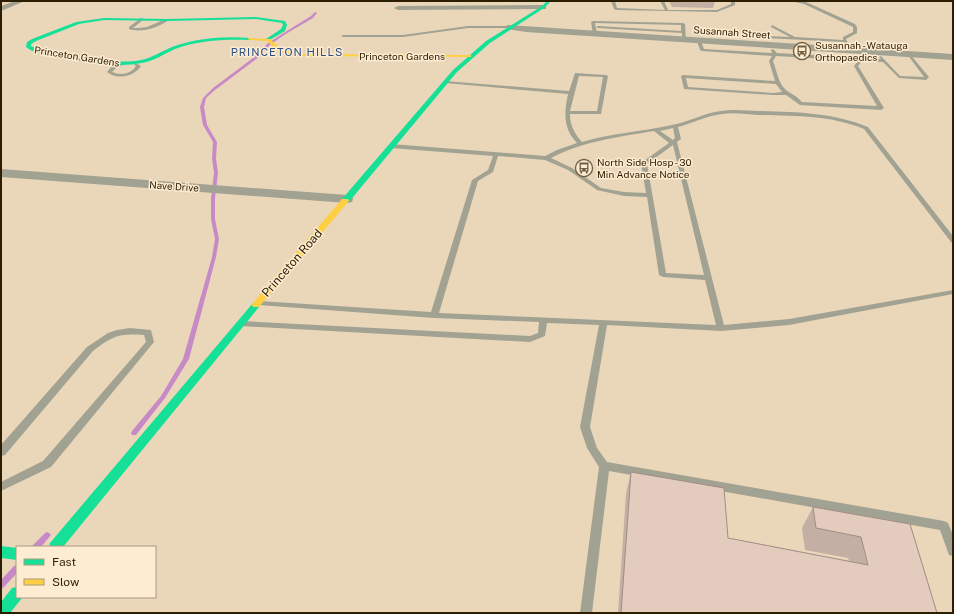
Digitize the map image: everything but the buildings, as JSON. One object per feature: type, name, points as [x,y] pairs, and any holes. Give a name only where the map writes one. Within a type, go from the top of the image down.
[{"type":"street","points":[[1,9],[21,1]]},
{"type":"street","points":[[398,8],[546,4]]},
{"type":"street","name":"Princeton Road","points":[[56,546],[258,303],[445,82],[470,56],[510,27],[546,4]]},
{"type":"street","name":"Princeton Gardens","points":[[111,18],[142,20],[256,18],[283,22],[285,25],[283,30],[268,40],[220,38],[206,39],[175,47],[151,59],[123,63],[111,63],[40,52],[28,47],[29,43],[84,22],[111,18]]},
{"type":"street","name":"Susannah Street","points":[[510,27],[526,30],[594,30],[684,36],[699,41],[953,57]]},
{"type":"street","name":"Princeton Gardens","points":[[268,40],[275,48],[285,54],[292,55],[470,56]]},
{"type":"street","name":"Nave Drive","points":[[1,174],[347,199]]},
{"type":"street","points":[[1,552],[16,554]]},
{"type":"street","points":[[1,613],[16,594]]},
{"type":"lane","points":[[613,1],[616,9],[666,11],[717,11],[733,5],[733,1]]},
{"type":"lane","points":[[662,1],[666,11]]},
{"type":"lane","points":[[766,1],[805,3],[854,25],[855,33],[844,38],[849,50]]},
{"type":"lane","points":[[142,20],[130,28],[134,30],[147,29],[167,20]]},
{"type":"lane","points":[[594,30],[592,22],[683,24],[684,36]]},
{"type":"lane","points":[[772,26],[796,39]]},
{"type":"lane","points":[[343,36],[404,36],[468,27],[510,27]]},
{"type":"lane","points":[[766,37],[846,42]]},
{"type":"lane","points":[[699,41],[702,50],[885,61]]},
{"type":"lane","points":[[772,45],[774,54],[771,61],[778,82],[782,90],[798,99],[800,103],[881,108],[856,66],[861,60]]},
{"type":"lane","points":[[877,52],[899,77],[926,79],[927,77],[909,54]]},
{"type":"lane","points":[[123,63],[114,67],[109,72],[120,75],[133,73],[140,66],[134,62]]},
{"type":"lane","points":[[568,112],[599,113],[606,76],[577,74],[566,115],[576,140],[581,144]]},
{"type":"lane","points":[[778,82],[683,76],[686,88],[773,94],[787,93]]},
{"type":"lane","points":[[445,82],[571,93]]},
{"type":"lane","points":[[546,158],[554,153],[581,144],[675,127],[707,115],[725,112],[812,114],[830,116],[856,123],[866,128],[953,241]]},
{"type":"lane","points":[[675,127],[678,139],[675,143],[664,148],[644,163],[663,275],[708,278]]},
{"type":"lane","points":[[656,130],[668,140],[675,143]]},
{"type":"lane","points":[[675,143],[721,328]]},
{"type":"lane","points":[[391,146],[546,158],[570,169],[599,189],[624,194],[650,195]]},
{"type":"lane","points":[[434,315],[475,180],[491,171],[496,154]]},
{"type":"lane","points":[[258,303],[434,315],[721,328],[789,322],[953,292]]},
{"type":"lane","points":[[242,324],[530,339],[542,334],[543,320]]},
{"type":"lane","points":[[603,323],[586,427],[588,441],[595,455],[604,466],[944,526],[953,551]]},
{"type":"lane","points":[[1,452],[90,349],[105,336],[124,330],[148,332],[150,342],[47,464],[1,487]]},
{"type":"lane","points":[[586,613],[604,466]]},
{"type":"waterway","points":[[134,433],[163,397],[186,359],[214,257],[217,239],[213,219],[213,198],[216,173],[214,158],[215,142],[205,125],[202,107],[205,98],[214,89],[258,56],[269,44],[316,13]]},
{"type":"waterway","points":[[37,546],[47,535]]},
{"type":"waterway","points":[[1,585],[16,569]]},
{"type":"traffic: fast","points":[[345,201],[455,71],[488,42],[543,7],[549,1]]},
{"type":"traffic: fast","points":[[250,39],[231,38],[204,40],[186,44],[145,61],[131,63],[112,63],[85,60],[42,52],[28,47],[29,43],[34,40],[78,23],[104,19],[167,20],[256,18],[283,22],[285,25],[283,30],[268,40]]},
{"type":"traffic: fast","points":[[56,546],[256,305]]},
{"type":"traffic: fast","points":[[1,552],[16,554]]},
{"type":"traffic: fast","points":[[1,613],[16,594]]},
{"type":"traffic: slow","points":[[250,39],[268,40],[279,50],[293,55],[470,56]]},
{"type":"traffic: slow","points":[[256,305],[345,201]]},
{"type":"place","name":"Susannah - Watauga Orthopaedics","points":[[802,51]]},
{"type":"place","name":"North Side Hosp - 30 Min Advance Notice","points":[[584,168]]},
{"type":"district","name":"PRINCETON HILLS","points":[[287,52]]}]
